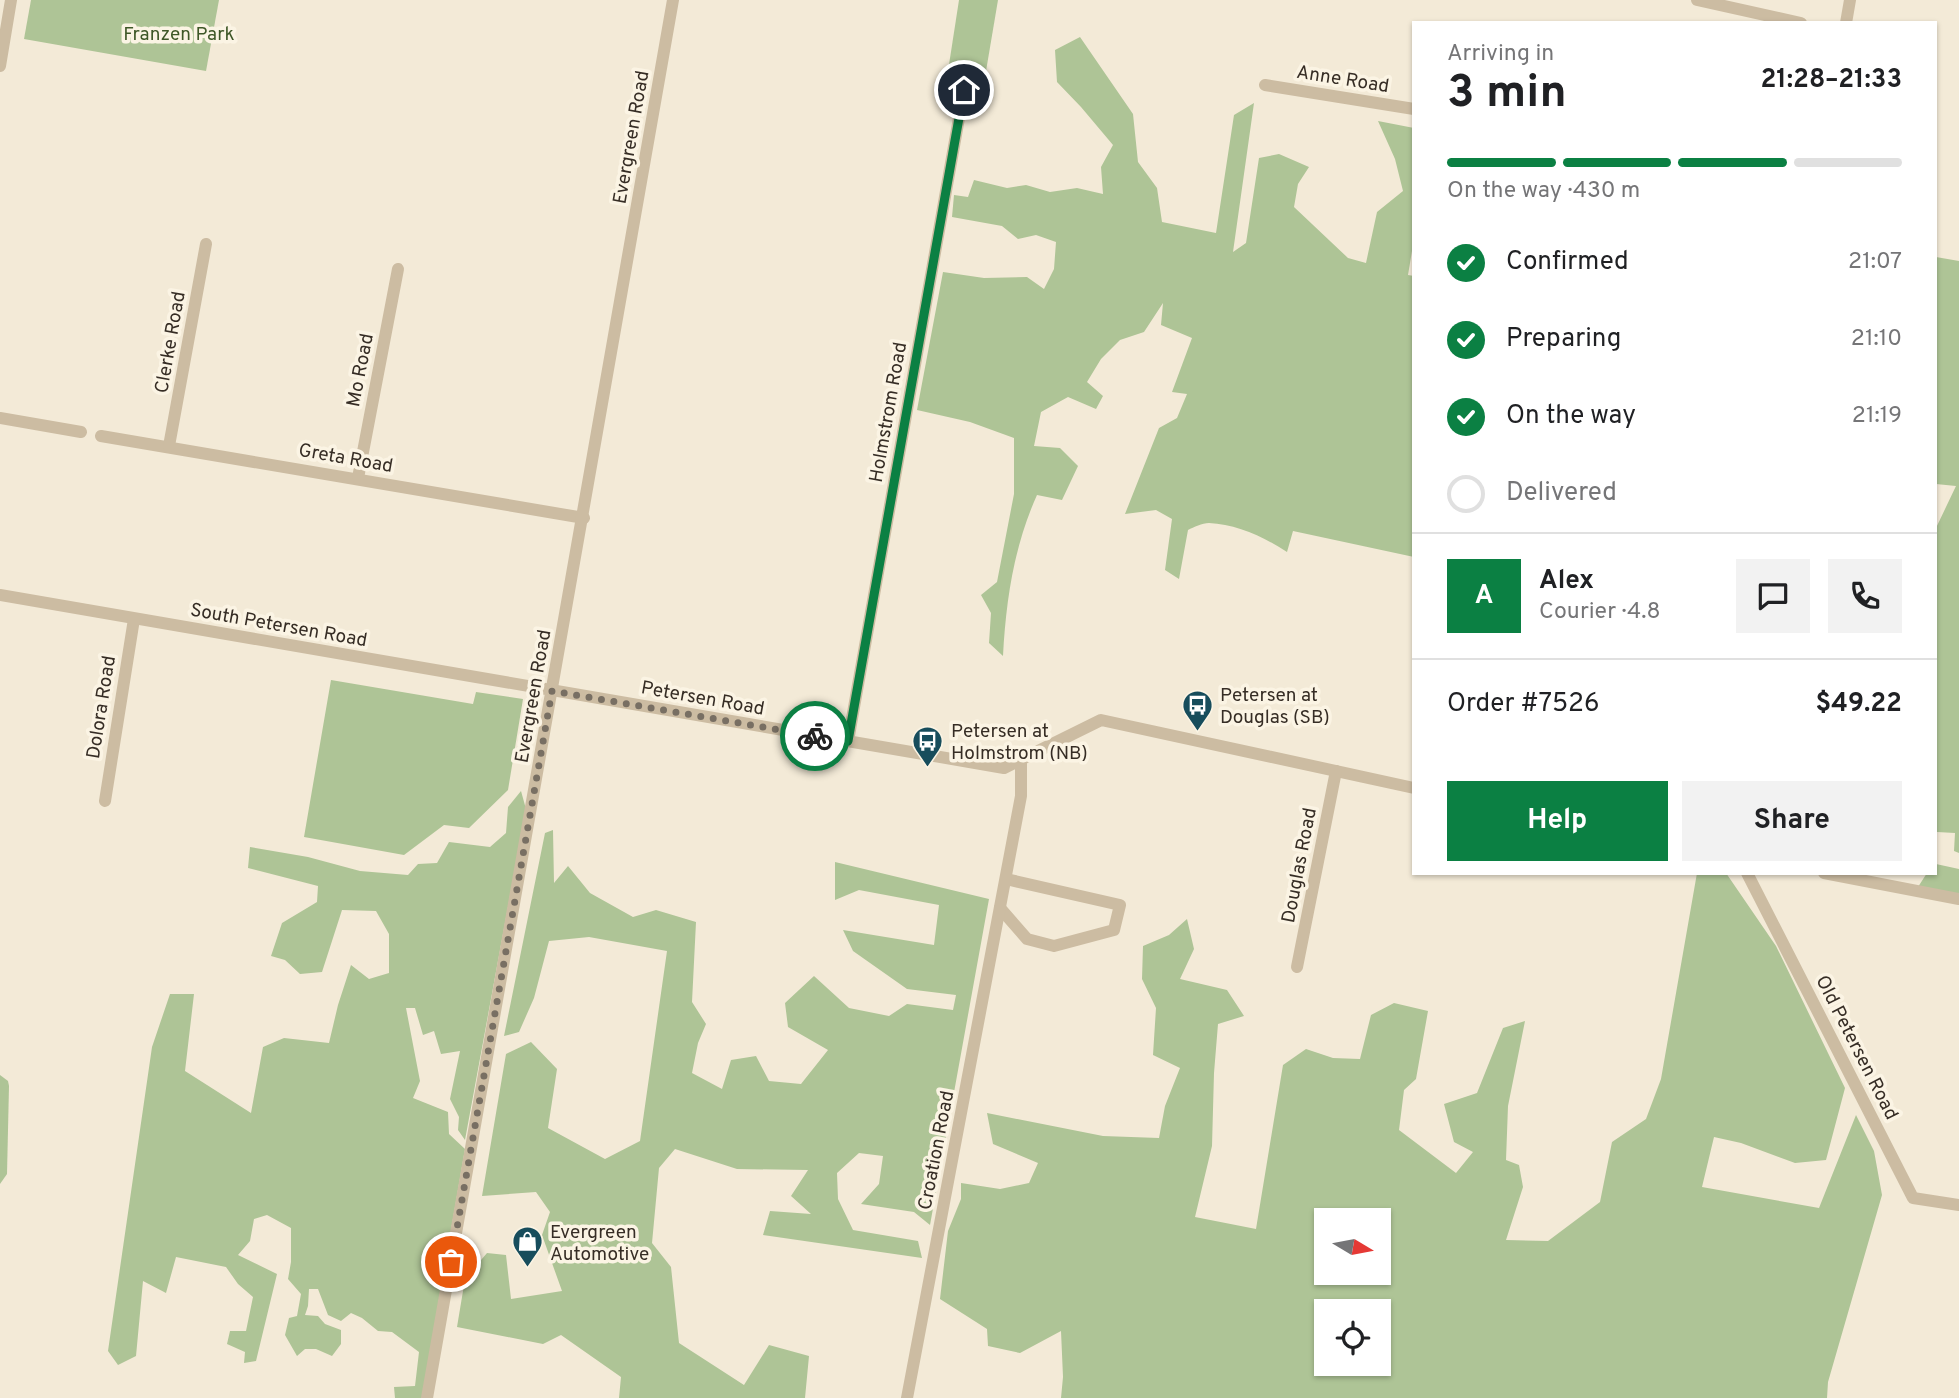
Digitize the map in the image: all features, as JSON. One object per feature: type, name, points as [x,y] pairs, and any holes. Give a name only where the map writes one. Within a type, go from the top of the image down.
[{"type":"street","points":[[0,66],[11,0]]},
{"type":"street","name":"Evergreen Road","points":[[427,1398],[584,518],[673,0]]},
{"type":"street","points":[[1697,0],[1792,21]]},
{"type":"street","points":[[1846,21],[1850,0]]},
{"type":"street","name":"Anne Road","points":[[1265,85],[1412,109]]},
{"type":"street","name":"Holmstrom Road","points":[[848,741],[964,90]]},
{"type":"street","name":"Clerke Road","points":[[169,446],[206,244]]},
{"type":"street","name":"Mo Road","points":[[358,478],[398,269]]},
{"type":"street","points":[[0,418],[81,432]]},
{"type":"street","name":"Greta Road","points":[[101,436],[584,518]]},
{"type":"street","name":"South Petersen Road","points":[[0,594],[552,691]]},
{"type":"street","name":"Dolora Road","points":[[104,801],[134,619]]},
{"type":"street","name":"Petersen Road","points":[[552,691],[1004,768],[1101,720],[1412,788]]},
{"type":"street","name":"Croation Road","points":[[907,1398],[1021,796],[1021,760]]},
{"type":"street","name":"Douglas Road","points":[[1297,967],[1336,771]]},
{"type":"street","name":"Old Petersen Road","points":[[1748,875],[1913,1198],[1959,1205]]},
{"type":"street","points":[[1834,875],[1959,899]]},
{"type":"street","points":[[1000,908],[1027,939],[1054,946],[1114,930],[1120,905],[1006,878]]},
{"type":"green space","name":"Franzen Park","points":[[31,0],[219,0],[206,71],[24,39]]},
{"type":"green space","points":[[959,0],[998,0],[985,77],[971,96],[946,84]]},
{"type":"green space","points":[[1080,37],[1133,114],[1138,162],[1157,188],[1162,222],[1216,233],[1234,115],[1254,103],[1233,252],[1246,243],[1259,158],[1279,154],[1309,167],[1298,184],[1294,207],[1348,258],[1366,263],[1377,212],[1403,191],[1395,159],[1378,121],[1412,128],[1412,251],[1408,275],[1412,276],[1412,557],[1293,531],[1287,552],[1250,532],[1209,523],[1188,530],[1179,579],[1165,570],[1172,519],[1156,510],[1125,514],[1159,428],[1177,418],[1187,394],[1172,392],[1192,338],[1161,325],[1163,303],[1144,332],[1120,340],[1101,359],[1087,382],[1103,396],[1096,409],[1068,397],[1041,412],[1034,446],[1060,448],[1078,466],[1062,500],[1037,495],[1022,534],[1012,574],[1003,656],[989,643],[991,613],[981,595],[997,582],[1014,494],[1014,438],[970,422],[917,410],[943,272],[984,278],[1027,277],[1044,289],[1054,269],[1056,242],[1036,235],[1018,239],[1002,226],[952,217],[954,195],[968,197],[974,180],[1007,188],[1026,185],[1050,192],[1077,188],[1103,194],[1101,167],[1113,145],[1057,82],[1055,50]]},
{"type":"green space","points":[[1937,257],[1959,261],[1959,853],[1954,851],[1955,833],[1937,832],[1937,526],[1956,486],[1937,484]]},
{"type":"green space","points":[[331,680],[473,704],[476,692],[523,699],[508,790],[469,828],[444,825],[404,855],[304,837]]},
{"type":"green space","points":[[521,791],[526,809],[465,1140],[458,1130],[459,1117],[450,1099],[460,1051],[441,1054],[434,1031],[423,1035],[415,1008],[406,1008],[420,1081],[413,1098],[448,1112],[449,1134],[465,1149],[422,1398],[395,1398],[394,1387],[415,1386],[419,1352],[392,1332],[378,1331],[351,1313],[341,1321],[328,1315],[318,1289],[309,1289],[305,1315],[318,1316],[325,1324],[341,1330],[341,1344],[332,1356],[316,1349],[305,1349],[297,1356],[285,1335],[289,1318],[297,1316],[301,1294],[288,1279],[291,1228],[267,1215],[254,1219],[250,1241],[238,1255],[277,1274],[256,1361],[244,1363],[245,1352],[227,1344],[230,1331],[246,1331],[253,1297],[238,1284],[226,1267],[176,1257],[166,1293],[143,1281],[136,1356],[118,1365],[108,1351],[152,1047],[170,994],[194,994],[185,1071],[251,1113],[263,1047],[284,1038],[329,1043],[351,965],[369,979],[389,973],[389,934],[376,911],[342,910],[322,972],[300,974],[285,960],[271,956],[282,923],[317,902],[318,886],[248,868],[250,847],[308,857],[360,871],[408,875],[418,864],[437,863],[449,842],[490,847],[506,833],[508,807]]},
{"type":"green space","points":[[553,830],[554,883],[568,866],[590,893],[633,917],[656,910],[696,922],[692,1002],[706,1024],[698,1043],[692,1073],[722,1089],[731,1060],[756,1056],[769,1081],[801,1084],[828,1050],[788,1027],[785,1003],[814,976],[849,1008],[889,1016],[907,1004],[953,1010],[956,995],[907,989],[853,951],[843,930],[934,945],[939,905],[859,890],[835,900],[835,862],[989,899],[930,1225],[914,1212],[861,1204],[879,1184],[883,1156],[859,1153],[837,1173],[838,1199],[853,1230],[918,1241],[922,1258],[763,1235],[770,1211],[811,1214],[791,1196],[808,1170],[737,1169],[675,1149],[659,1168],[652,1243],[671,1267],[679,1343],[744,1385],[769,1345],[809,1356],[805,1398],[619,1398],[621,1377],[561,1335],[543,1344],[457,1327],[465,1279],[487,1253],[506,1255],[511,1299],[562,1291],[542,1235],[550,1212],[536,1192],[482,1196],[506,1054],[531,1042],[557,1069],[548,1128],[605,1159],[640,1141],[667,951],[589,937],[549,941],[534,998],[519,1032],[504,1036],[545,833]]},
{"type":"green space","points":[[1937,864],[1959,869],[1959,894],[1918,887],[1926,875],[1937,875]]},
{"type":"green space","points":[[1697,875],[1727,875],[1776,946],[1845,1088],[1826,1160],[1795,1163],[1741,1143],[1714,1137],[1702,1187],[1819,1208],[1856,1115],[1874,1151],[1882,1195],[1828,1382],[1827,1398],[1061,1398],[1061,1331],[1020,1353],[988,1346],[987,1329],[940,1299],[948,1231],[961,1199],[961,1183],[1000,1189],[1029,1183],[1038,1163],[993,1144],[987,1113],[1103,1136],[1159,1138],[1165,1106],[1180,1068],[1153,1055],[1156,1008],[1142,979],[1143,946],[1169,935],[1187,919],[1194,949],[1180,979],[1227,990],[1244,1016],[1218,1024],[1212,1146],[1195,1217],[1256,1229],[1283,1065],[1306,1049],[1333,1058],[1360,1059],[1371,1015],[1394,1003],[1428,1011],[1416,1079],[1404,1090],[1399,1130],[1456,1173],[1473,1152],[1454,1142],[1444,1104],[1477,1093],[1503,1028],[1525,1021],[1508,1106],[1506,1160],[1519,1165],[1523,1187],[1506,1240],[1548,1241],[1600,1202],[1612,1142],[1646,1119],[1661,1079]]},
{"type":"green space","points":[[0,1075],[8,1081],[9,1086],[7,1174],[0,1184]]},
{"type":"way so far","points":[[451,1262],[552,691],[815,736]]},
{"type":"place","name":"Petersen at Douglas (SB)","points":[[1197,732]]},
{"type":"place","name":"Petersen at Holmstrom (NB)","points":[[928,768]]},
{"type":"place","name":"Evergreen Automotive","points":[[527,1269]]},
{"type":"route","points":[[815,736],[848,741],[964,90]]}]
